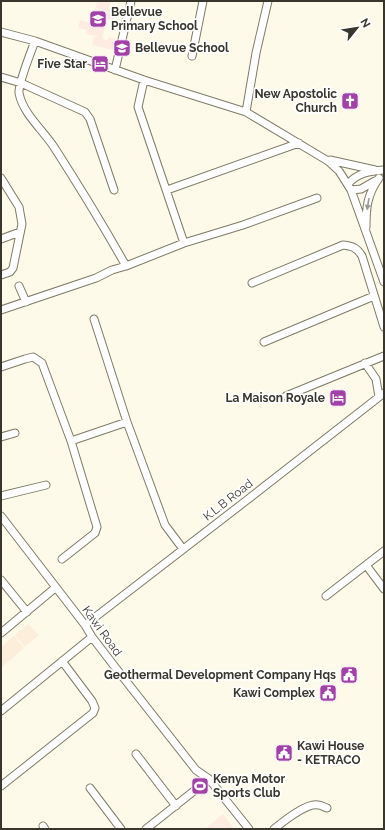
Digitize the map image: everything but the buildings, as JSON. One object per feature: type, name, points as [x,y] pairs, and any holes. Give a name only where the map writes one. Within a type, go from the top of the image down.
[{"type":"street","points":[[115,70],[131,1]]},
{"type":"street","points":[[192,56],[204,1]]},
{"type":"street","points":[[246,112],[256,53],[268,1]]},
{"type":"street","points":[[1,32],[35,41],[144,80],[246,112],[326,159],[339,171],[350,187],[384,282]]},
{"type":"street","points":[[35,41],[19,91],[21,100],[26,110],[52,144],[73,177],[126,266]]},
{"type":"street","points":[[1,77],[21,83],[85,112],[90,119],[114,190]]},
{"type":"street","points":[[144,80],[138,107],[184,243]]},
{"type":"street","points":[[167,190],[299,143]]},
{"type":"street","points":[[326,159],[384,171]]},
{"type":"street","points":[[350,187],[352,179],[360,174],[375,170]]},
{"type":"street","points":[[366,232],[368,199],[373,186],[384,171]]},
{"type":"street","points":[[1,178],[19,207],[22,224],[13,268],[10,272],[1,275]]},
{"type":"street","points":[[350,187],[361,189],[378,178]]},
{"type":"street","points":[[1,310],[96,278],[112,270],[184,243],[242,225],[317,198]]},
{"type":"street","points":[[1,239],[20,232]]},
{"type":"street","points":[[252,282],[343,245],[352,246],[359,250],[362,256],[384,327]]},
{"type":"street","points":[[19,286],[26,302]]},
{"type":"street","points":[[264,342],[374,296]]},
{"type":"street","points":[[94,319],[127,422],[165,526],[183,549]]},
{"type":"street","points":[[286,396],[384,356]]},
{"type":"street","points":[[1,367],[25,358],[33,357],[42,363],[71,441],[97,527],[95,533],[62,559]]},
{"type":"street","points":[[366,363],[376,379],[382,395]]},
{"type":"street","name":"K.L.B Road","points":[[85,624],[382,395]]},
{"type":"street","points":[[71,441],[127,422]]},
{"type":"street","points":[[1,437],[15,433]]},
{"type":"street","points":[[1,496],[46,485]]},
{"type":"street","name":"Kawi Road","points":[[1,516],[55,588],[85,624],[92,637],[196,770],[209,778],[249,829]]},
{"type":"street","points":[[326,596],[384,551]]},
{"type":"street","points":[[366,565],[384,588]]},
{"type":"street","points":[[1,580],[26,612]]},
{"type":"street","points":[[1,634],[55,588]]},
{"type":"street","points":[[1,711],[92,637]]},
{"type":"street","points":[[1,786],[94,713],[95,708],[92,701],[62,661]]},
{"type":"street","points":[[136,754],[176,806]]},
{"type":"street","points":[[146,829],[209,778]]},
{"type":"street","points":[[90,788],[121,829]]},
{"type":"street","points":[[274,829],[286,819],[304,809],[317,805],[327,808]]},
{"type":"shaded area","name":"Bellevue Primary School","points":[[93,1],[111,1],[109,8],[116,9],[113,20],[107,19],[102,39],[108,40],[109,37],[115,39],[113,50],[92,45],[94,37],[98,37],[86,34],[87,30],[78,28],[80,20],[91,23],[89,20],[90,17],[93,17],[97,2]]},
{"type":"shaded area","points":[[28,624],[39,635],[25,647],[15,635]]},
{"type":"shaded area","points":[[14,636],[24,648],[1,668],[1,649],[5,653],[1,647]]},
{"type":"shaded area","points":[[223,814],[234,829],[205,829]]},
{"type":"place","name":"Bellevue Primary School","points":[[98,19]]},
{"type":"place","name":"Bellevue School","points":[[122,48]]},
{"type":"place","name":"Five Star","points":[[100,64]]},
{"type":"place","name":"New Apostolic Church","points":[[350,101]]},
{"type":"place","name":"La Maison Royale","points":[[338,398]]},
{"type":"place","name":"Geothermal Development Company Hqs","points":[[349,675]]},
{"type":"place","name":"Kawi Complex","points":[[328,693]]},
{"type":"place","name":"Kawi House - KETRACO","points":[[284,753]]},
{"type":"place","name":"Kenya Motor Sports Club","points":[[200,786]]}]
